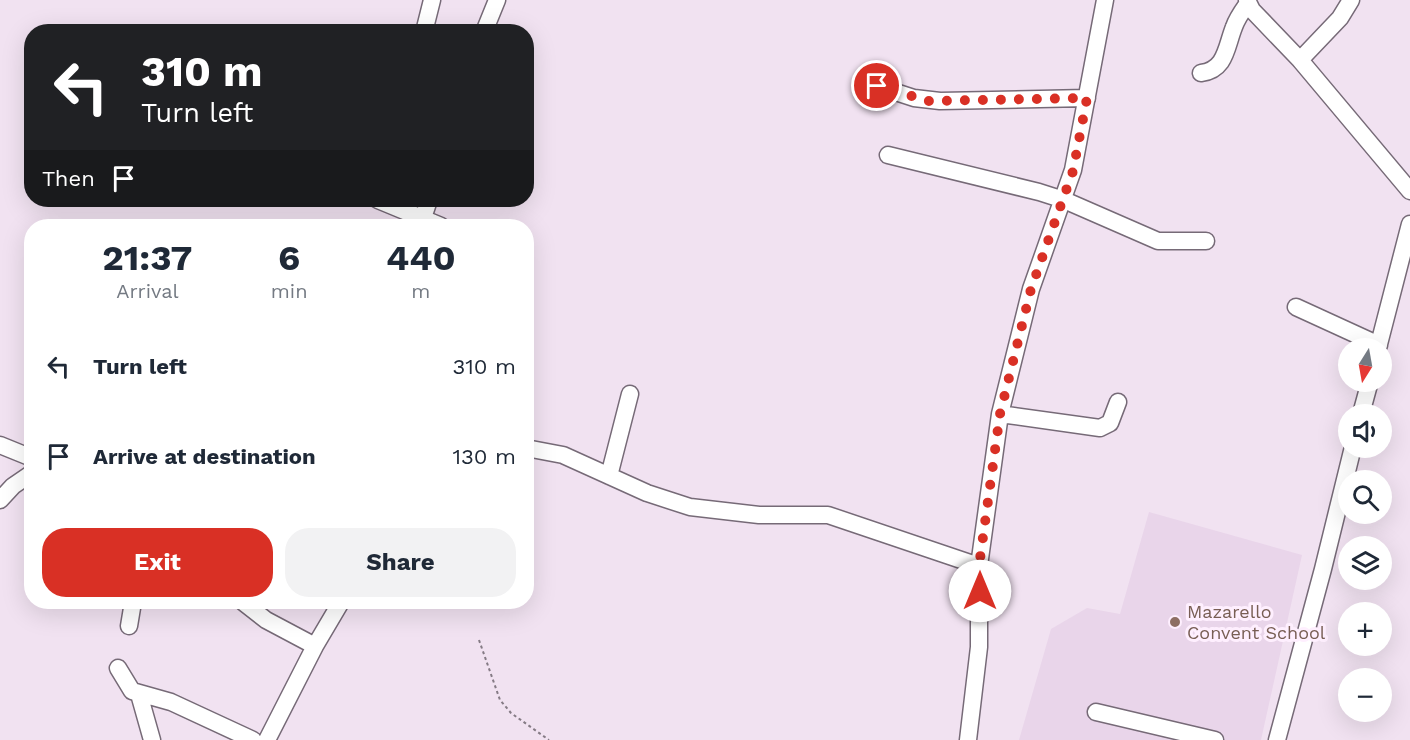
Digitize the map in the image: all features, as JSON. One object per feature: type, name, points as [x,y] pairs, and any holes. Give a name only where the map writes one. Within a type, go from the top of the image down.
[{"type":"street","points":[[425,24],[432,0]]},
{"type":"street","points":[[487,24],[497,0]]},
{"type":"street","points":[[968,740],[979,647],[979,566],[1000,414],[1031,289],[1064,200],[1080,143],[1105,0]]},
{"type":"street","points":[[1300,60],[1340,18],[1351,0]]},
{"type":"street","points":[[1201,73],[1215,69],[1221,63],[1234,25],[1247,1],[1300,60],[1410,191]]},
{"type":"street","points":[[877,86],[929,101],[1087,98]]},
{"type":"street","points":[[888,155],[1020,186],[1064,200],[1158,241],[1206,241]]},
{"type":"street","points":[[396,207],[423,218],[427,207]]},
{"type":"street","points":[[1380,338],[1410,224]]},
{"type":"street","points":[[1296,307],[1361,338]]},
{"type":"street","points":[[609,476],[630,394]]},
{"type":"street","points":[[1000,414],[1100,428],[1110,423],[1118,402]]},
{"type":"street","points":[[0,445],[24,455]]},
{"type":"street","points":[[534,450],[563,455],[667,500],[701,509],[759,515],[828,515],[979,566]]},
{"type":"street","points":[[1277,740],[1350,458]]},
{"type":"street","points":[[0,500],[24,478]]},
{"type":"street","points":[[129,626],[131,609]]},
{"type":"street","points":[[253,609],[273,624],[315,646]]},
{"type":"street","points":[[267,740],[315,646],[337,609]]},
{"type":"street","points":[[118,668],[127,684],[139,694],[171,702],[253,740]]},
{"type":"street","points":[[139,694],[152,740]]},
{"type":"street","points":[[1096,712],[1215,740]]},
{"type":"path","points":[[479,640],[500,700],[512,713],[549,740]]},
{"type":"shaded area","name":"Mazarello Convent School","points":[[1149,512],[1302,555],[1261,740],[1019,740],[1051,629],[1087,608],[1120,614]]},
{"type":"place","name":"Mazarello Convent School","points":[[1175,622]]},
{"type":"route","points":[[877,86],[929,101],[1087,98],[1073,171],[1031,289],[1000,414],[979,566],[980,591]]}]
